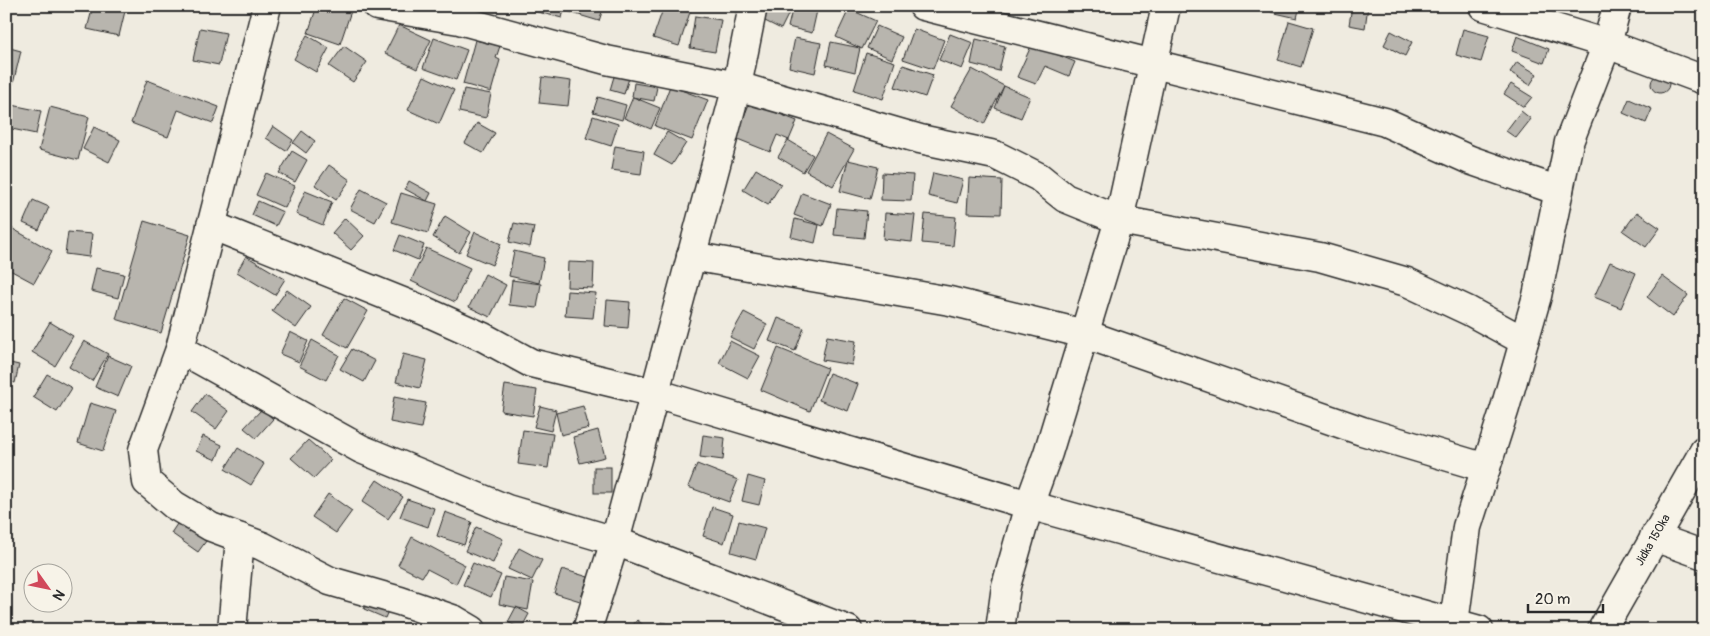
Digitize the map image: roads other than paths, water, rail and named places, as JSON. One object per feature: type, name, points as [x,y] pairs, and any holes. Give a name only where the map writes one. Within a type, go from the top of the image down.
[{"type":"street","points":[[267,6],[180,350],[143,450],[147,482],[174,505],[204,523],[262,546],[330,581],[400,601],[455,620],[472,630]]},
{"type":"street","points":[[377,6],[459,20],[606,60],[737,86],[920,139],[995,155],[1039,177],[1065,198],[1119,220],[1320,257],[1407,282],[1469,311],[1524,341]]},
{"type":"street","points":[[587,630],[615,541],[655,393],[737,86],[754,6]]},
{"type":"street","points":[[923,6],[1154,66],[1385,122],[1470,160],[1559,191]]},
{"type":"street","points":[[1000,630],[1006,586],[1029,504],[1048,453],[1119,220],[1166,6]]},
{"type":"street","points":[[1483,6],[1607,44],[1704,80]]},
{"type":"street","points":[[211,225],[425,311],[532,363],[655,393],[1029,504],[1467,626],[1467,528],[1537,296],[1569,142],[1607,44],[1617,6]]},
{"type":"street","points":[[691,256],[950,301],[1085,334],[1362,430],[1486,468]]},
{"type":"street","points":[[180,350],[361,449],[507,509],[615,541],[848,630]]},
{"type":"street","name":"Jidka 150ka","points":[[1602,630],[1704,451]]},
{"type":"street","points":[[1654,537],[1704,555]]},
{"type":"street","points":[[232,630],[240,538]]}]
